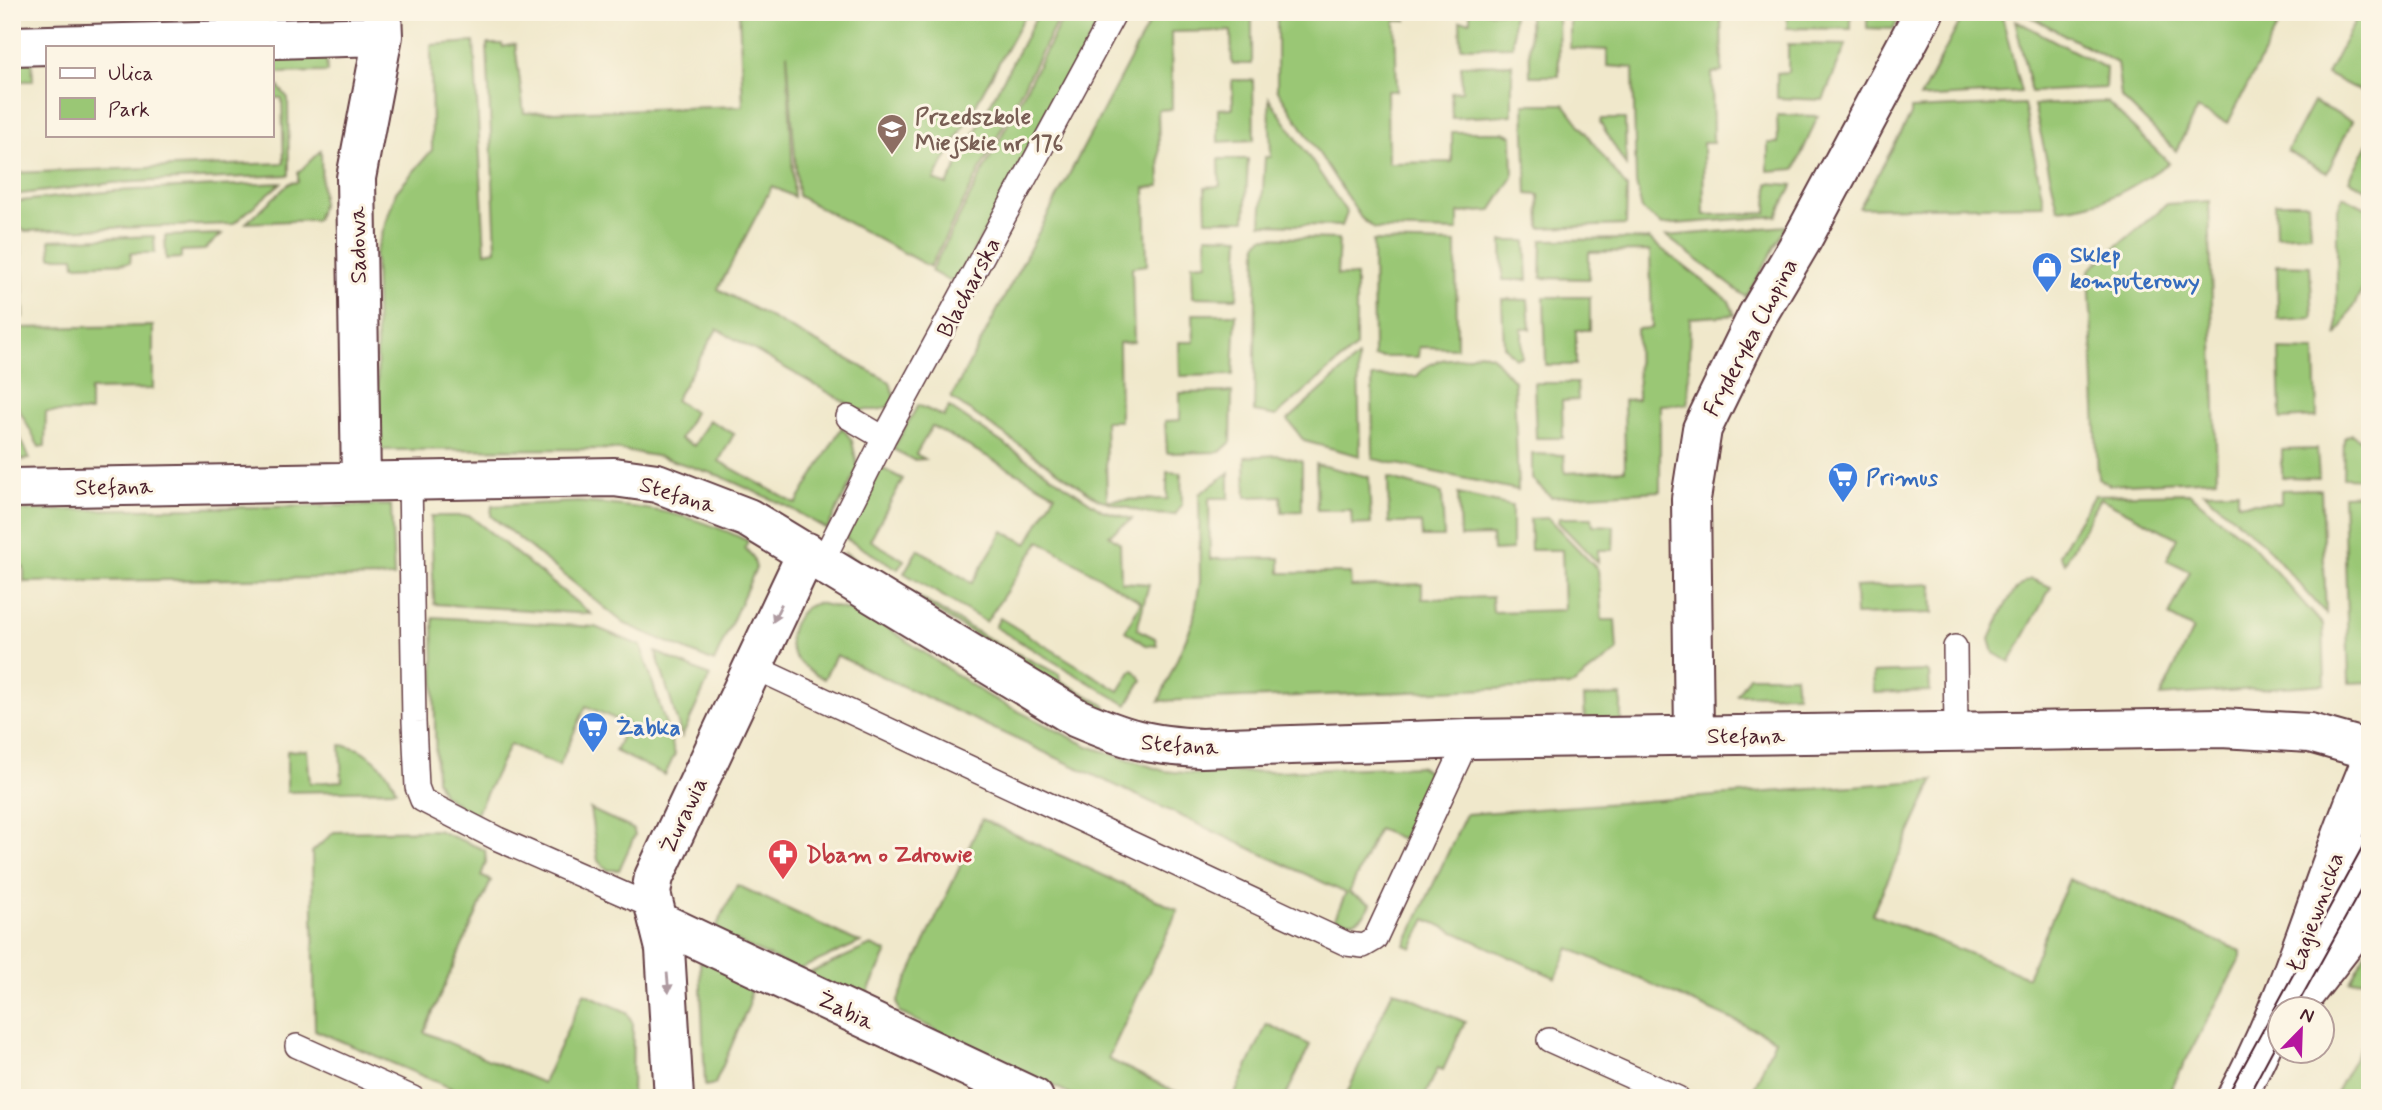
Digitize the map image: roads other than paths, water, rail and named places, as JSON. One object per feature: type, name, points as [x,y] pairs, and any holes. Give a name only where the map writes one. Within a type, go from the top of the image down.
[{"type":"street","name":"Fryderyka Chopina","points":[[1694,735],[1691,509],[1702,429],[1757,316],[1805,233],[1924,12]]},
{"type":"street","points":[[12,46],[382,24]]},
{"type":"street","name":"Sadowa","points":[[361,481],[356,178],[382,24]]},
{"type":"street","name":"Stefana","points":[[12,488],[614,477],[657,483],[748,518],[1036,695],[1077,718],[1131,741],[1200,748],[1694,735],[2262,730],[2330,737],[2370,750]]},
{"type":"street","name":"Żurawia","points":[[674,1098],[670,1001],[664,949],[655,914],[654,877],[752,666],[814,557]]},
{"type":"street","name":"Łagiewnicka","points":[[2236,1098],[2257,1059],[2308,934],[2370,764]]},
{"type":"street","points":[[2293,995],[2370,854]]},
{"type":"street","name":"Łagiewnicka","points":[[2304,995],[2370,910]]},
{"type":"street","name":"Żabia","points":[[655,914],[1034,1098]]},
{"type":"street","points":[[2257,1059],[2266,1042]]},
{"type":"street","name":"Łagiewnicka","points":[[2257,1059],[2266,1046]]},
{"type":"lane","name":"Blacharska","points":[[814,557],[884,438],[1115,12]]},
{"type":"lane","points":[[848,417],[884,438]]},
{"type":"lane","points":[[410,479],[414,722],[417,787],[422,800],[655,914]]},
{"type":"lane","points":[[1955,647],[1956,731]]},
{"type":"lane","points":[[752,666],[1347,944],[1363,946],[1375,939],[1468,739]]},
{"type":"lane","points":[[1549,1040],[1678,1098]]},
{"type":"lane","points":[[297,1046],[413,1098]]},
{"type":"tram line","points":[[2226,1098],[2370,833]]},
{"type":"tram line","points":[[2303,995],[2370,873]]},
{"type":"tram line","points":[[2247,1098],[2266,1062]]},
{"type":"place","name":"Przedszkole Miejskie nr 176","points":[[892,156]]},
{"type":"place","name":"Sklep komputerowy","points":[[2047,294]]},
{"type":"place","name":"Primus","points":[[1843,504]]},
{"type":"place","name":"Żabka","points":[[593,754]]},
{"type":"place","name":"Dbam o Zdrowie","points":[[783,881]]}]
